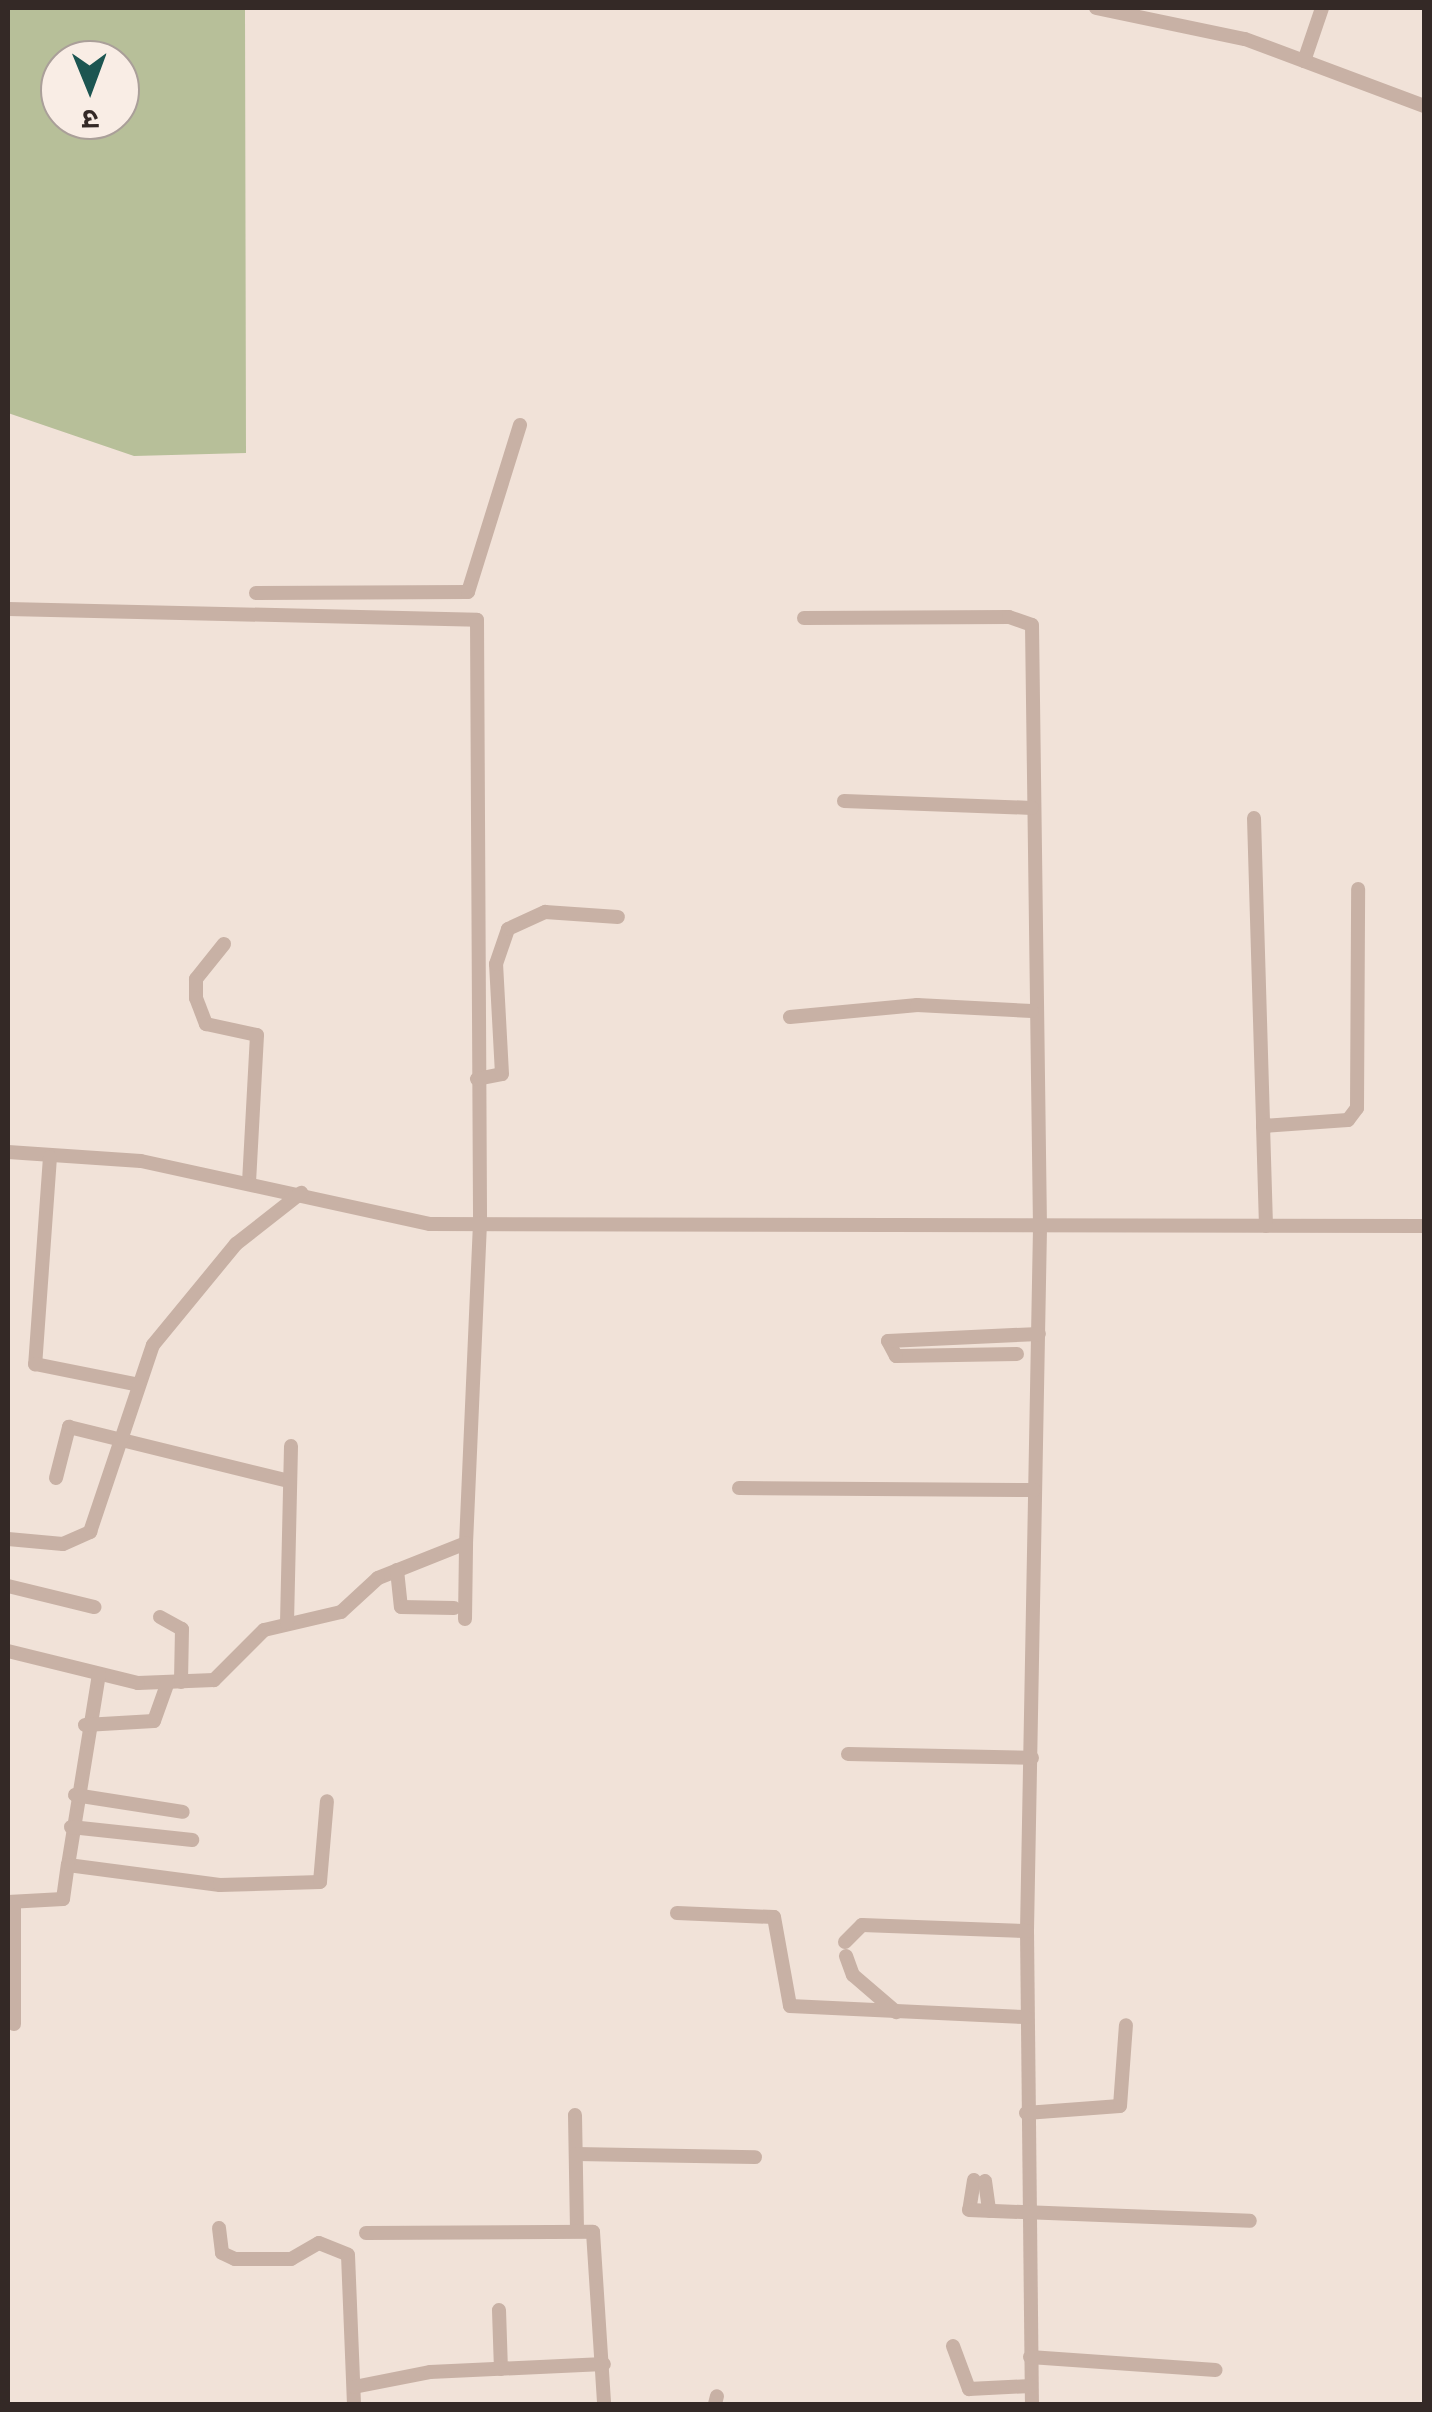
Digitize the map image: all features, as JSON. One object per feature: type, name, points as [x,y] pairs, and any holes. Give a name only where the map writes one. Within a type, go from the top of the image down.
[{"type":"street","points":[[1096,8],[1226,33],[1424,106]]},
{"type":"street","points":[[1304,61],[1322,8]]},
{"type":"street","points":[[256,594],[468,592],[520,424]]},
{"type":"street","points":[[8,609],[474,617],[480,1223],[466,1543],[459,1613],[401,1608],[397,1570]]},
{"type":"street","points":[[804,618],[1031,620],[1032,1011],[1040,1228],[1026,2018],[1026,2214],[1032,2404]]},
{"type":"street","points":[[844,801],[1032,808]]},
{"type":"street","points":[[1254,818],[1266,1226]]},
{"type":"street","points":[[1263,1126],[1356,1114],[1358,889]]},
{"type":"street","points":[[476,1079],[502,1074],[496,964],[508,928],[545,912],[618,918]]},
{"type":"street","points":[[224,944],[196,979],[196,998],[206,1024],[258,1035],[250,1183]]},
{"type":"street","points":[[790,1017],[918,1005],[1032,1011]]},
{"type":"street","points":[[8,1152],[141,1161],[301,1193],[408,1222],[1040,1228],[1424,1226]]},
{"type":"street","points":[[50,1157],[35,1364],[134,1384]]},
{"type":"street","points":[[8,1539],[57,1545],[90,1532],[134,1384],[163,1331],[230,1251],[301,1193]]},
{"type":"street","points":[[1017,1354],[896,1356],[888,1344],[1039,1334]]},
{"type":"street","points":[[56,1478],[66,1428],[120,1436],[289,1482]]},
{"type":"street","points":[[287,1623],[290,1446]]},
{"type":"street","points":[[738,1488],[1034,1490]]},
{"type":"street","points":[[8,1651],[99,1674],[175,1682],[216,1680],[260,1633],[341,1612],[397,1570],[466,1543]]},
{"type":"street","points":[[8,1586],[94,1607]]},
{"type":"street","points":[[85,1725],[154,1721],[175,1682],[181,1626],[160,1617]]},
{"type":"street","points":[[14,2024],[11,1902],[63,1899],[85,1725],[99,1674]]},
{"type":"street","points":[[848,1754],[1032,1758]]},
{"type":"street","points":[[75,1795],[183,1812]]},
{"type":"street","points":[[68,1865],[220,1885],[320,1882],[326,1802]]},
{"type":"street","points":[[71,1827],[192,1840]]},
{"type":"street","points":[[677,1913],[774,1917],[790,2006],[1026,2018]]},
{"type":"street","points":[[896,2012],[853,1975],[846,1949],[862,1925],[1027,1931]]},
{"type":"street","points":[[1026,2113],[1120,2106],[1126,2025]]},
{"type":"street","points":[[575,2115],[577,2228]]},
{"type":"street","points":[[576,2154],[756,2157]]},
{"type":"street","points":[[989,2212],[980,2181],[968,2210],[989,2212],[1026,2214],[1250,2221]]},
{"type":"street","points":[[219,2228],[222,2253],[235,2259],[291,2259],[318,2243],[348,2255],[354,2404]]},
{"type":"street","points":[[366,2233],[577,2228],[594,2232],[600,2250],[604,2404]]},
{"type":"street","points":[[500,2310],[501,2369]]},
{"type":"street","points":[[953,2346],[969,2389],[1031,2386]]},
{"type":"street","points":[[1030,2357],[1216,2370]]},
{"type":"street","points":[[354,2387],[501,2369],[604,2364]]},
{"type":"green space","points":[[8,8],[245,8],[246,453],[134,456],[8,413]]}]
